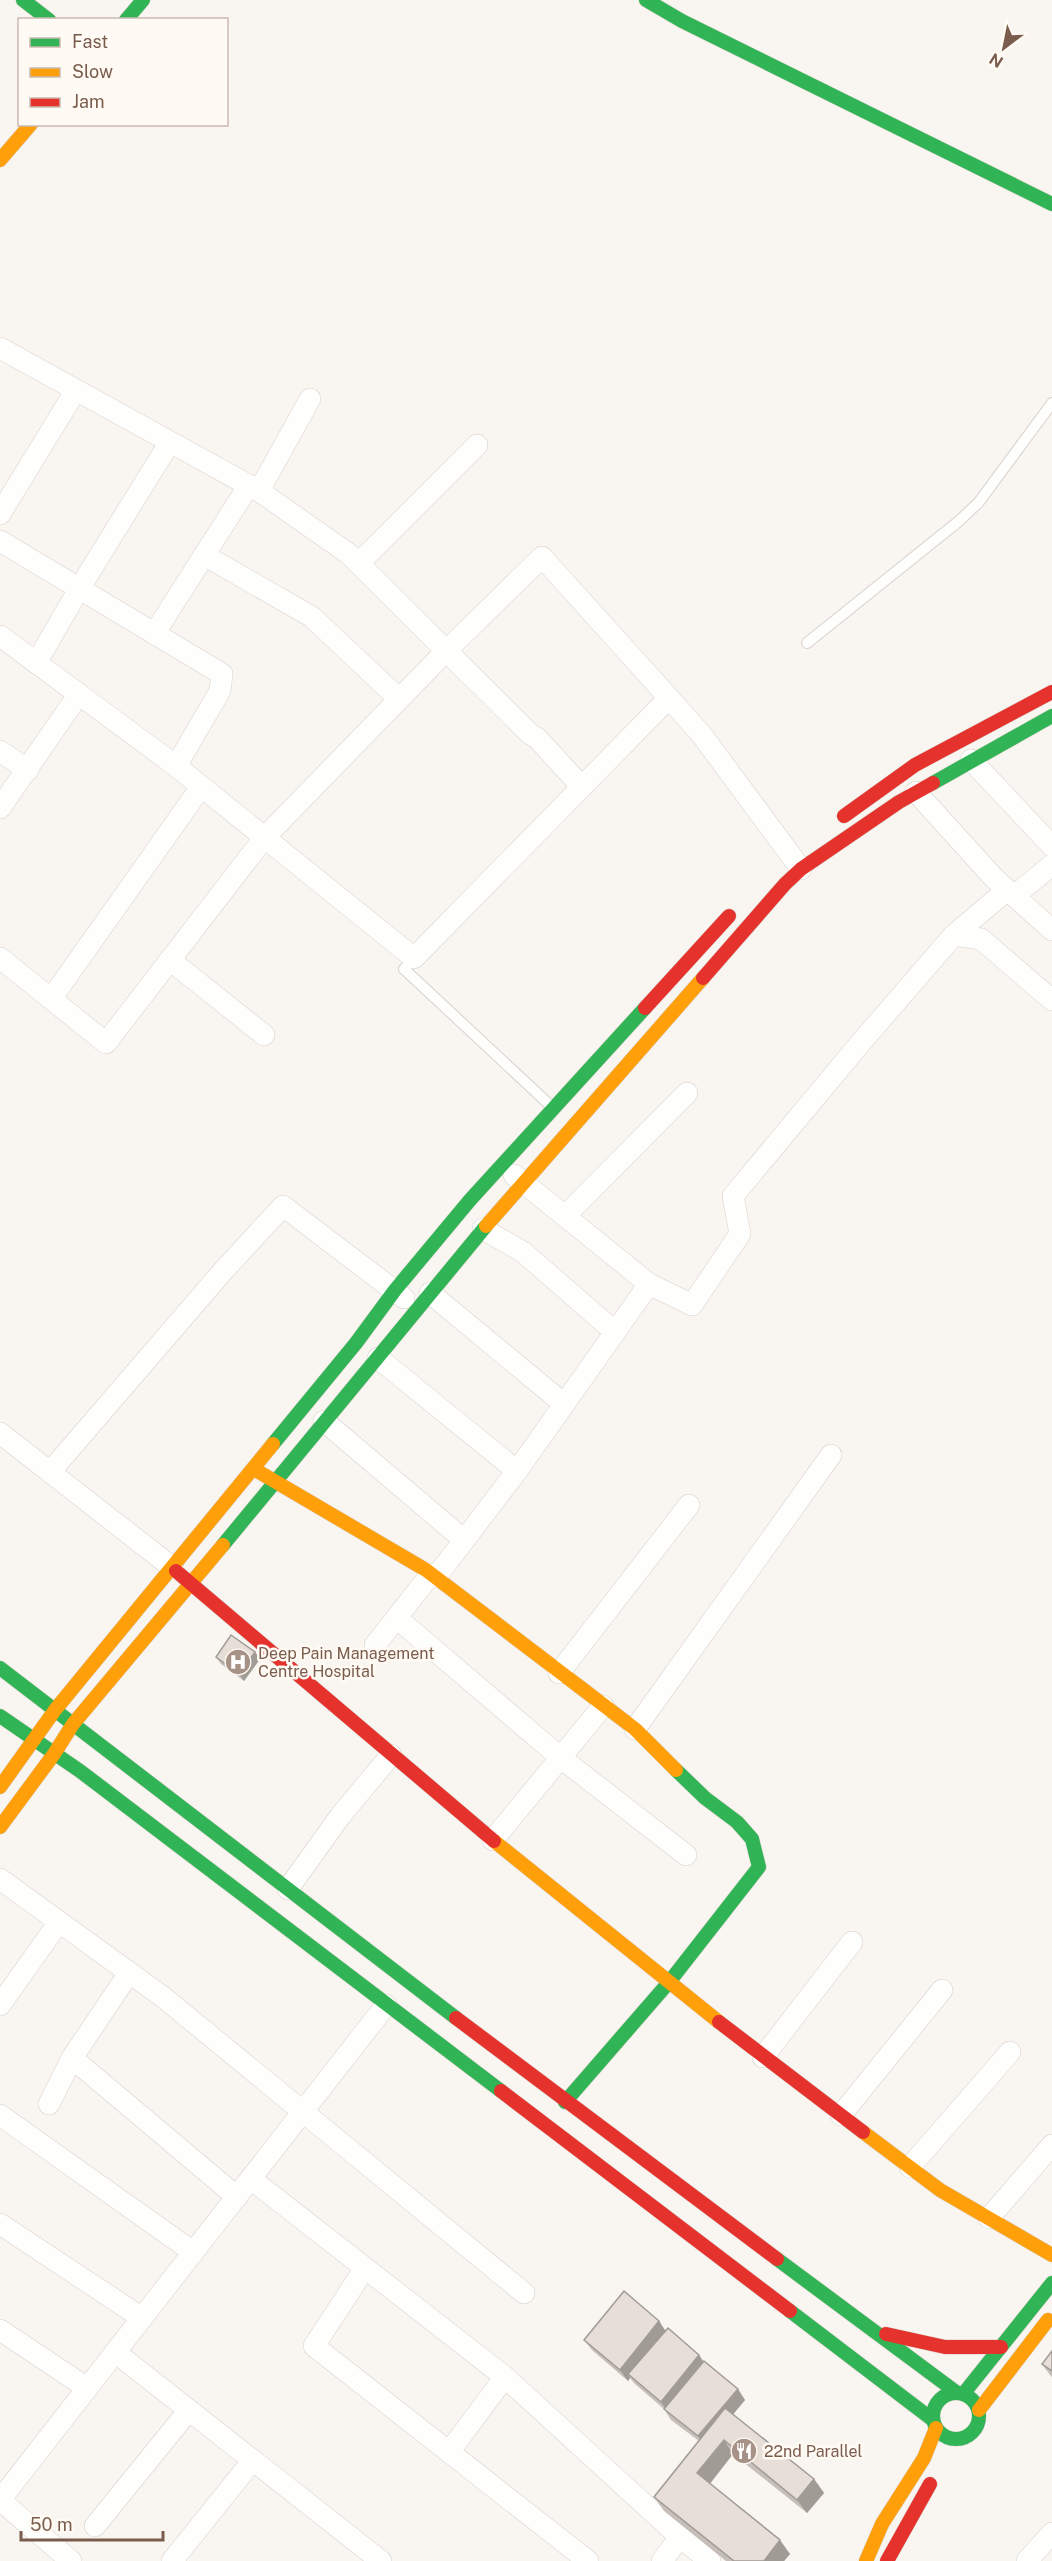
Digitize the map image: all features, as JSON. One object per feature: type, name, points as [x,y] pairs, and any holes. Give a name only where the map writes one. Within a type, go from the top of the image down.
[{"type":"street","points":[[23,0],[46,18]]},
{"type":"street","points":[[128,18],[143,0]]},
{"type":"street","points":[[646,0],[693,27],[1052,204]]},
{"type":"street","points":[[0,160],[29,126]]},
{"type":"street","points":[[1019,186],[1052,189]]},
{"type":"street","points":[[0,348],[254,488],[349,554],[530,734],[537,738],[582,787]]},
{"type":"street","points":[[0,514],[76,390]]},
{"type":"street","points":[[154,634],[204,555],[254,488],[310,399]]},
{"type":"street","points":[[36,663],[170,441]]},
{"type":"street","points":[[359,563],[477,445]]},
{"type":"street","points":[[0,541],[222,674],[220,691],[176,766]]},
{"type":"street","points":[[204,555],[312,617],[399,699]]},
{"type":"street","points":[[0,958],[106,1043],[264,837],[446,651],[542,557],[701,734],[794,857]]},
{"type":"street","points":[[0,636],[176,766],[414,958],[669,698]]},
{"type":"street","points":[[836,821],[915,765],[1052,692]]},
{"type":"street","points":[[0,808],[79,694]]},
{"type":"street","points":[[0,1827],[54,1754],[73,1724],[483,1229],[756,915],[794,857],[1052,716]]},
{"type":"street","points":[[0,751],[28,770]]},
{"type":"street","points":[[971,760],[1052,846]]},
{"type":"street","points":[[51,999],[201,787]]},
{"type":"street","points":[[916,792],[994,878],[1052,930]]},
{"type":"street","points":[[502,1165],[649,1284],[692,1305],[741,1234],[733,1196],[954,935],[1052,865]]},
{"type":"street","points":[[0,1787],[55,1710],[356,1343],[395,1290],[553,1107],[735,909]]},
{"type":"street","points":[[954,935],[981,939],[1052,1000]]},
{"type":"street","points":[[170,960],[264,1035]]},
{"type":"street","points":[[566,1215],[687,1093]]},
{"type":"street","points":[[50,1472],[223,1271],[283,1206],[395,1290],[416,1309]]},
{"type":"street","points":[[483,1229],[524,1252],[615,1332]]},
{"type":"street","points":[[375,1645],[464,1540],[517,1471],[649,1284]]},
{"type":"street","points":[[430,1293],[564,1404]]},
{"type":"street","points":[[378,1358],[517,1471]]},
{"type":"street","points":[[324,1421],[464,1540]]},
{"type":"street","points":[[0,1433],[191,1582],[493,1840],[764,2057],[940,2190],[1052,2255]]},
{"type":"street","points":[[635,1729],[831,1455]]},
{"type":"street","points":[[254,1468],[434,1576],[635,1729],[705,1798],[737,1822],[752,1839],[759,1867],[670,1981],[564,2102]]},
{"type":"street","points":[[559,1673],[689,1505]]},
{"type":"street","points":[[398,1619],[561,1758],[686,1855]]},
{"type":"street","points":[[0,1668],[564,2102],[872,2330],[960,2392],[971,2397],[979,2410],[980,2417],[975,2431],[952,2444],[935,2424],[80,1771],[0,1716]]},
{"type":"street","points":[[493,1840],[603,1706]]},
{"type":"street","points":[[288,1889],[341,1815],[391,1755]]},
{"type":"street","points":[[0,1879],[163,1997],[524,2293]]},
{"type":"street","points":[[0,2005],[59,1922]]},
{"type":"street","points":[[764,2057],[852,1942]]},
{"type":"street","points":[[49,2104],[72,2058],[129,1973]]},
{"type":"street","points":[[841,2115],[942,1990]]},
{"type":"street","points":[[71,2561],[0,2500],[386,2005]]},
{"type":"street","points":[[910,2168],[1010,2052]]},
{"type":"street","points":[[72,2058],[237,2197]]},
{"type":"street","points":[[0,2115],[193,2252]]},
{"type":"street","points":[[989,2218],[1052,2145]]},
{"type":"street","points":[[250,2179],[505,2377],[680,2537],[710,2561]]},
{"type":"street","points":[[0,2224],[142,2318]]},
{"type":"street","points":[[365,2268],[315,2346],[588,2561]]},
{"type":"street","points":[[866,2561],[882,2524],[924,2458],[935,2424],[933,2412],[941,2398],[960,2392],[1001,2347],[1052,2283]]},
{"type":"street","points":[[979,2410],[1052,2315]]},
{"type":"street","points":[[0,2330],[87,2388]]},
{"type":"street","points":[[872,2330],[945,2348],[1001,2347]]},
{"type":"street","points":[[115,2352],[381,2561]]},
{"type":"street","points":[[449,2451],[505,2377]]},
{"type":"street","points":[[95,2526],[189,2410]]},
{"type":"street","points":[[172,2561],[253,2460]]},
{"type":"street","points":[[887,2561],[938,2470]]},
{"type":"street","points":[[1027,2561],[1052,2533]]},
{"type":"street","points":[[662,2561],[680,2537]]},
{"type":"lane","points":[[807,643],[959,521],[979,502],[1052,403]]},
{"type":"lane","points":[[414,958],[404,969],[553,1107]]},
{"type":"building","points":[[231,1635],[255,1652],[239,1674],[216,1657]]},
{"type":"building","points":[[624,2291],[659,2321],[620,2370],[584,2340]]},
{"type":"building","points":[[668,2328],[699,2355],[661,2402],[628,2374]]},
{"type":"building","points":[[1052,2351],[1052,2371],[1042,2364]]},
{"type":"building","points":[[704,2361],[738,2389],[698,2436],[664,2409]]},
{"type":"building","points":[[725,2408],[814,2479],[797,2500],[724,2440],[697,2473],[780,2540],[764,2561],[734,2561],[654,2497]]},
{"type":"traffic: fast","points":[[23,0],[46,18]]},
{"type":"traffic: fast","points":[[128,18],[143,0]]},
{"type":"traffic: fast","points":[[646,0],[682,21],[1052,204]]},
{"type":"traffic: fast","points":[[933,783],[1052,716]]},
{"type":"traffic: fast","points":[[273,1444],[356,1343],[395,1290],[470,1200],[645,1008]]},
{"type":"traffic: fast","points":[[223,1545],[486,1226]]},
{"type":"traffic: fast","points":[[0,1668],[456,2018]]},
{"type":"traffic: fast","points":[[0,1716],[80,1771],[501,2091]]},
{"type":"traffic: fast","points":[[565,2102],[670,1981],[759,1867],[752,1839],[737,1822],[705,1798],[676,1770]]},
{"type":"traffic: fast","points":[[777,2259],[956,2392]]},
{"type":"traffic: fast","points":[[964,2393],[1052,2283]]},
{"type":"traffic: fast","points":[[790,2311],[933,2420]]},
{"type":"traffic: fast","points":[[956,2393],[965,2394],[973,2399],[978,2407],[979,2416],[978,2425],[973,2433],[965,2438],[956,2439],[947,2438],[939,2433],[934,2425],[933,2416],[934,2407],[939,2399],[947,2394],[956,2393]]},
{"type":"traffic: slow","points":[[0,160],[29,126]]},
{"type":"traffic: slow","points":[[486,1226],[703,978]]},
{"type":"traffic: slow","points":[[0,1787],[55,1710],[273,1444]]},
{"type":"traffic: slow","points":[[259,1472],[426,1570],[635,1729],[676,1770]]},
{"type":"traffic: slow","points":[[0,1827],[54,1754],[73,1724],[223,1545]]},
{"type":"traffic: slow","points":[[494,1841],[719,2022]]},
{"type":"traffic: slow","points":[[863,2132],[940,2190],[1052,2255]]},
{"type":"traffic: slow","points":[[979,2410],[1048,2320]]},
{"type":"traffic: slow","points":[[866,2561],[882,2524],[924,2458],[936,2428]]},
{"type":"traffic: jam","points":[[844,816],[915,765],[1052,692]]},
{"type":"traffic: jam","points":[[703,978],[785,884],[801,869],[899,802],[933,783]]},
{"type":"traffic: jam","points":[[645,1008],[729,916]]},
{"type":"traffic: jam","points":[[176,1571],[494,1841]]},
{"type":"traffic: jam","points":[[456,2018],[777,2259]]},
{"type":"traffic: jam","points":[[719,2022],[863,2132]]},
{"type":"traffic: jam","points":[[501,2091],[790,2311]]},
{"type":"traffic: jam","points":[[886,2334],[945,2347],[1001,2347]]},
{"type":"traffic: jam","points":[[887,2561],[930,2484]]},
{"type":"place","name":"Deep Pain Management Centre Hospital","points":[[238,1662]]},
{"type":"place","name":"22nd Parallel","points":[[744,2451]]}]
